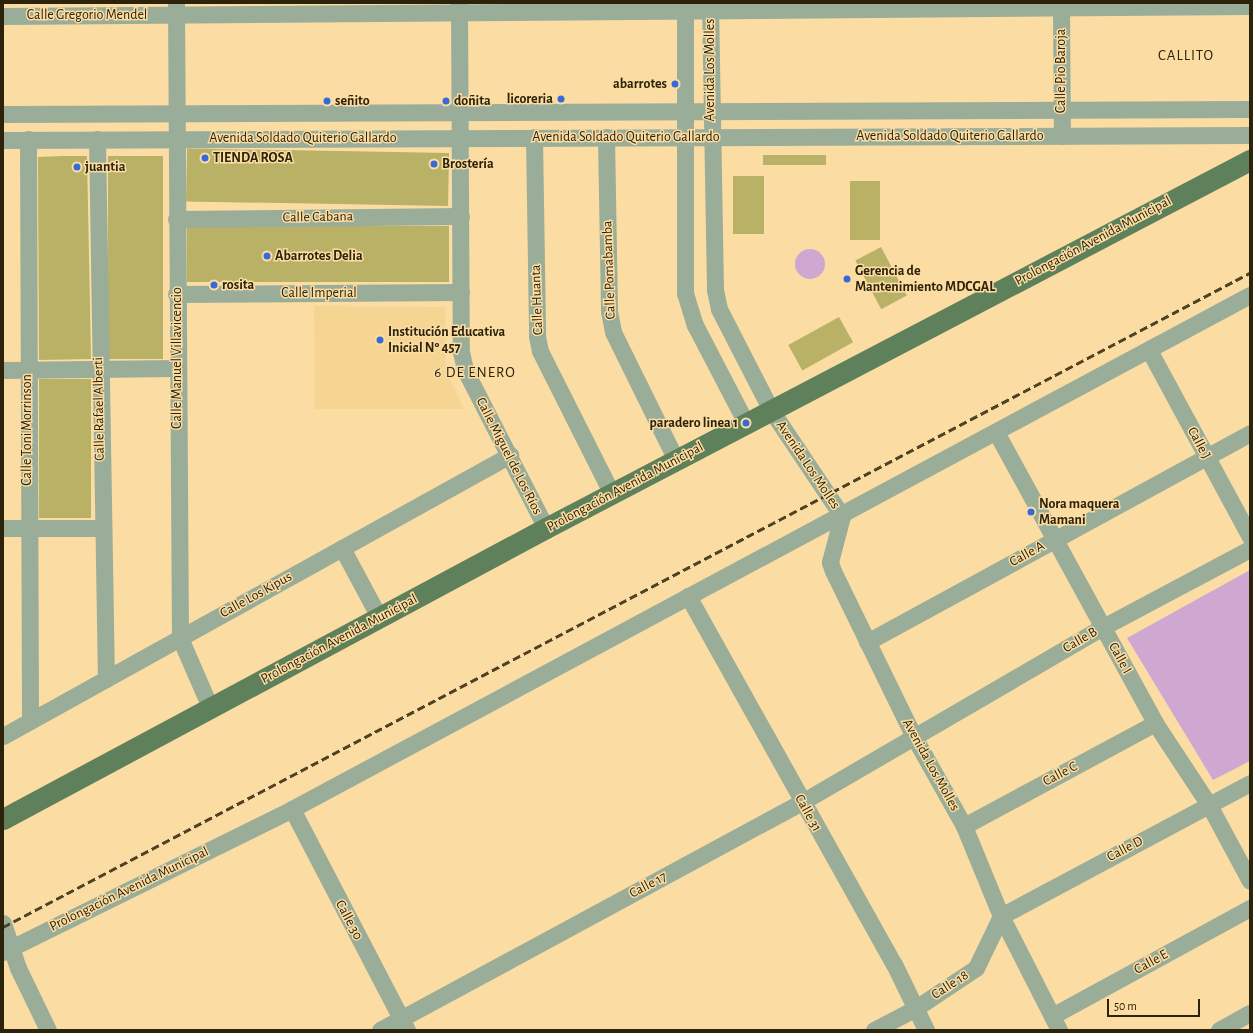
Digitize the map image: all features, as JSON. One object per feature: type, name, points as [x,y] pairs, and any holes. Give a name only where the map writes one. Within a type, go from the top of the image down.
[{"type":"main road","name":"Prolongación Avenida Municipal","points":[[3,819],[546,528],[1250,160]]},
{"type":"street","name":"Calle Gregorio Mendel","points":[[3,16],[23,9],[995,5],[1061,7],[1125,5],[1250,6]]},
{"type":"street","name":"Avenida Los Molles","points":[[685,7],[687,305],[746,423]]},
{"type":"street","name":"Avenida Los Molles","points":[[710,7],[711,137],[716,299],[771,410],[842,516],[830,562],[867,642],[914,737],[964,826],[1001,916],[1055,1023]]},
{"type":"street","name":"Calle Pio Baroja","points":[[1061,7],[1062,136]]},
{"type":"street","name":"Calle Miguel de Los Ríos","points":[[460,8],[461,352],[465,370],[510,455],[546,528]]},
{"type":"street","name":"Calle Manuel Villavicencio","points":[[176,9],[176,368],[180,638],[210,707]]},
{"type":"street","name":"Avenida Soldado Quiterio Gallardo","points":[[3,114],[1250,109]]},
{"type":"street","name":"Avenida Soldado Quiterio Gallardo","points":[[3,140],[1250,135]]},
{"type":"street","name":"Calle Huanta","points":[[534,137],[537,336],[540,351],[612,494]]},
{"type":"street","name":"Calle Pomabamba","points":[[606,137],[609,311],[613,332],[676,460]]},
{"type":"street","name":"Calle Toni Morrinson","points":[[28,139],[27,370],[30,721]]},
{"type":"street","name":"Calle Rafael Alberti","points":[[97,139],[98,369],[106,679]]},
{"type":"street","name":"Calle Cabana","points":[[176,219],[461,216]]},
{"type":"street","name":"Calle Imperial","points":[[176,294],[461,292]]},
{"type":"street","name":"Prolongación Avenida Municipal","points":[[6,950],[292,809],[688,596],[842,516],[1250,295]]},
{"type":"street","name":"Calle J","points":[[1149,350],[1250,537]]},
{"type":"street","points":[[3,370],[176,368]]},
{"type":"street","name":"Calle I","points":[[996,432],[1155,722],[1209,804],[1250,881]]},
{"type":"street","name":"Calle A","points":[[867,642],[1250,433]]},
{"type":"street","name":"Calle Los Kipus","points":[[3,736],[510,455]]},
{"type":"street","points":[[3,528],[101,528]]},
{"type":"street","points":[[342,548],[379,617]]},
{"type":"street","name":"Calle B","points":[[914,737],[1103,627],[1250,549]]},
{"type":"street","name":"Calle 31","points":[[688,596],[916,1008],[926,1030]]},
{"type":"street","name":"Calle C","points":[[964,826],[1155,722]]},
{"type":"street","name":"Calle 17","points":[[380,1030],[404,1024],[802,802],[914,737]]},
{"type":"street","name":"Calle D","points":[[1001,916],[1250,783]]},
{"type":"street","name":"Calle 30","points":[[292,809],[404,1024]]},
{"type":"street","name":"Calle E","points":[[1055,1023],[1250,908]]},
{"type":"street","name":"Calle 18","points":[[874,1030],[916,1008],[976,968],[1001,916]]},
{"type":"street","points":[[3,923],[6,950],[48,1030]]},
{"type":"street","points":[[1219,1030],[1250,1013]]},
{"type":"shaded area","points":[[810,249],[820,254],[825,264],[820,274],[810,279],[800,274],[795,264],[800,254]]},
{"type":"shaded area","name":"Institución Educativa Inicial Nº 457","points":[[314,306],[445,307],[446,372],[464,409],[315,409]]},
{"type":"shaded area","points":[[1250,570],[1250,761],[1213,780],[1127,638]]},
{"type":"building","points":[[187,148],[449,153],[448,206],[186,201]]},
{"type":"building","points":[[763,155],[826,155],[826,165],[763,165]]},
{"type":"building","points":[[87,156],[91,359],[39,360],[38,157]]},
{"type":"building","points":[[108,156],[163,156],[163,359],[108,359]]},
{"type":"building","points":[[733,176],[764,176],[764,234],[733,234]]},
{"type":"building","points":[[850,181],[880,181],[880,240],[850,240]]},
{"type":"building","points":[[187,226],[449,226],[449,282],[187,282]]},
{"type":"building","points":[[881,247],[907,296],[881,309],[855,261]]},
{"type":"building","points":[[839,317],[853,342],[802,370],[788,345]]},
{"type":"building","points":[[39,379],[91,379],[91,518],[39,518]]},
{"type":"railway","points":[[3,927],[1250,273]]},
{"type":"place","name":"abarrotes","points":[[675,84]]},
{"type":"place","name":"licoreria","points":[[561,99]]},
{"type":"place","name":"señito","points":[[327,101]]},
{"type":"place","name":"doñita","points":[[446,101]]},
{"type":"place","name":"TIENDA ROSA","points":[[205,158]]},
{"type":"place","name":"Brostería","points":[[434,164]]},
{"type":"place","name":"juantia","points":[[77,167]]},
{"type":"place","name":"Abarrotes Delia","points":[[267,256]]},
{"type":"place","name":"Gerencia de Mantenimiento MDCGAL","points":[[847,279]]},
{"type":"place","name":"rosita","points":[[214,285]]},
{"type":"place","name":"Institución Educativa Inicial Nº 457","points":[[380,340]]},
{"type":"place","name":"paradero linea 1","points":[[746,423]]},
{"type":"place","name":"Nora maquera Mamani","points":[[1031,512]]},
{"type":"district","name":"CALLITO","points":[[1186,56]]},
{"type":"district","name":"6 DE ENERO","points":[[475,373]]}]
